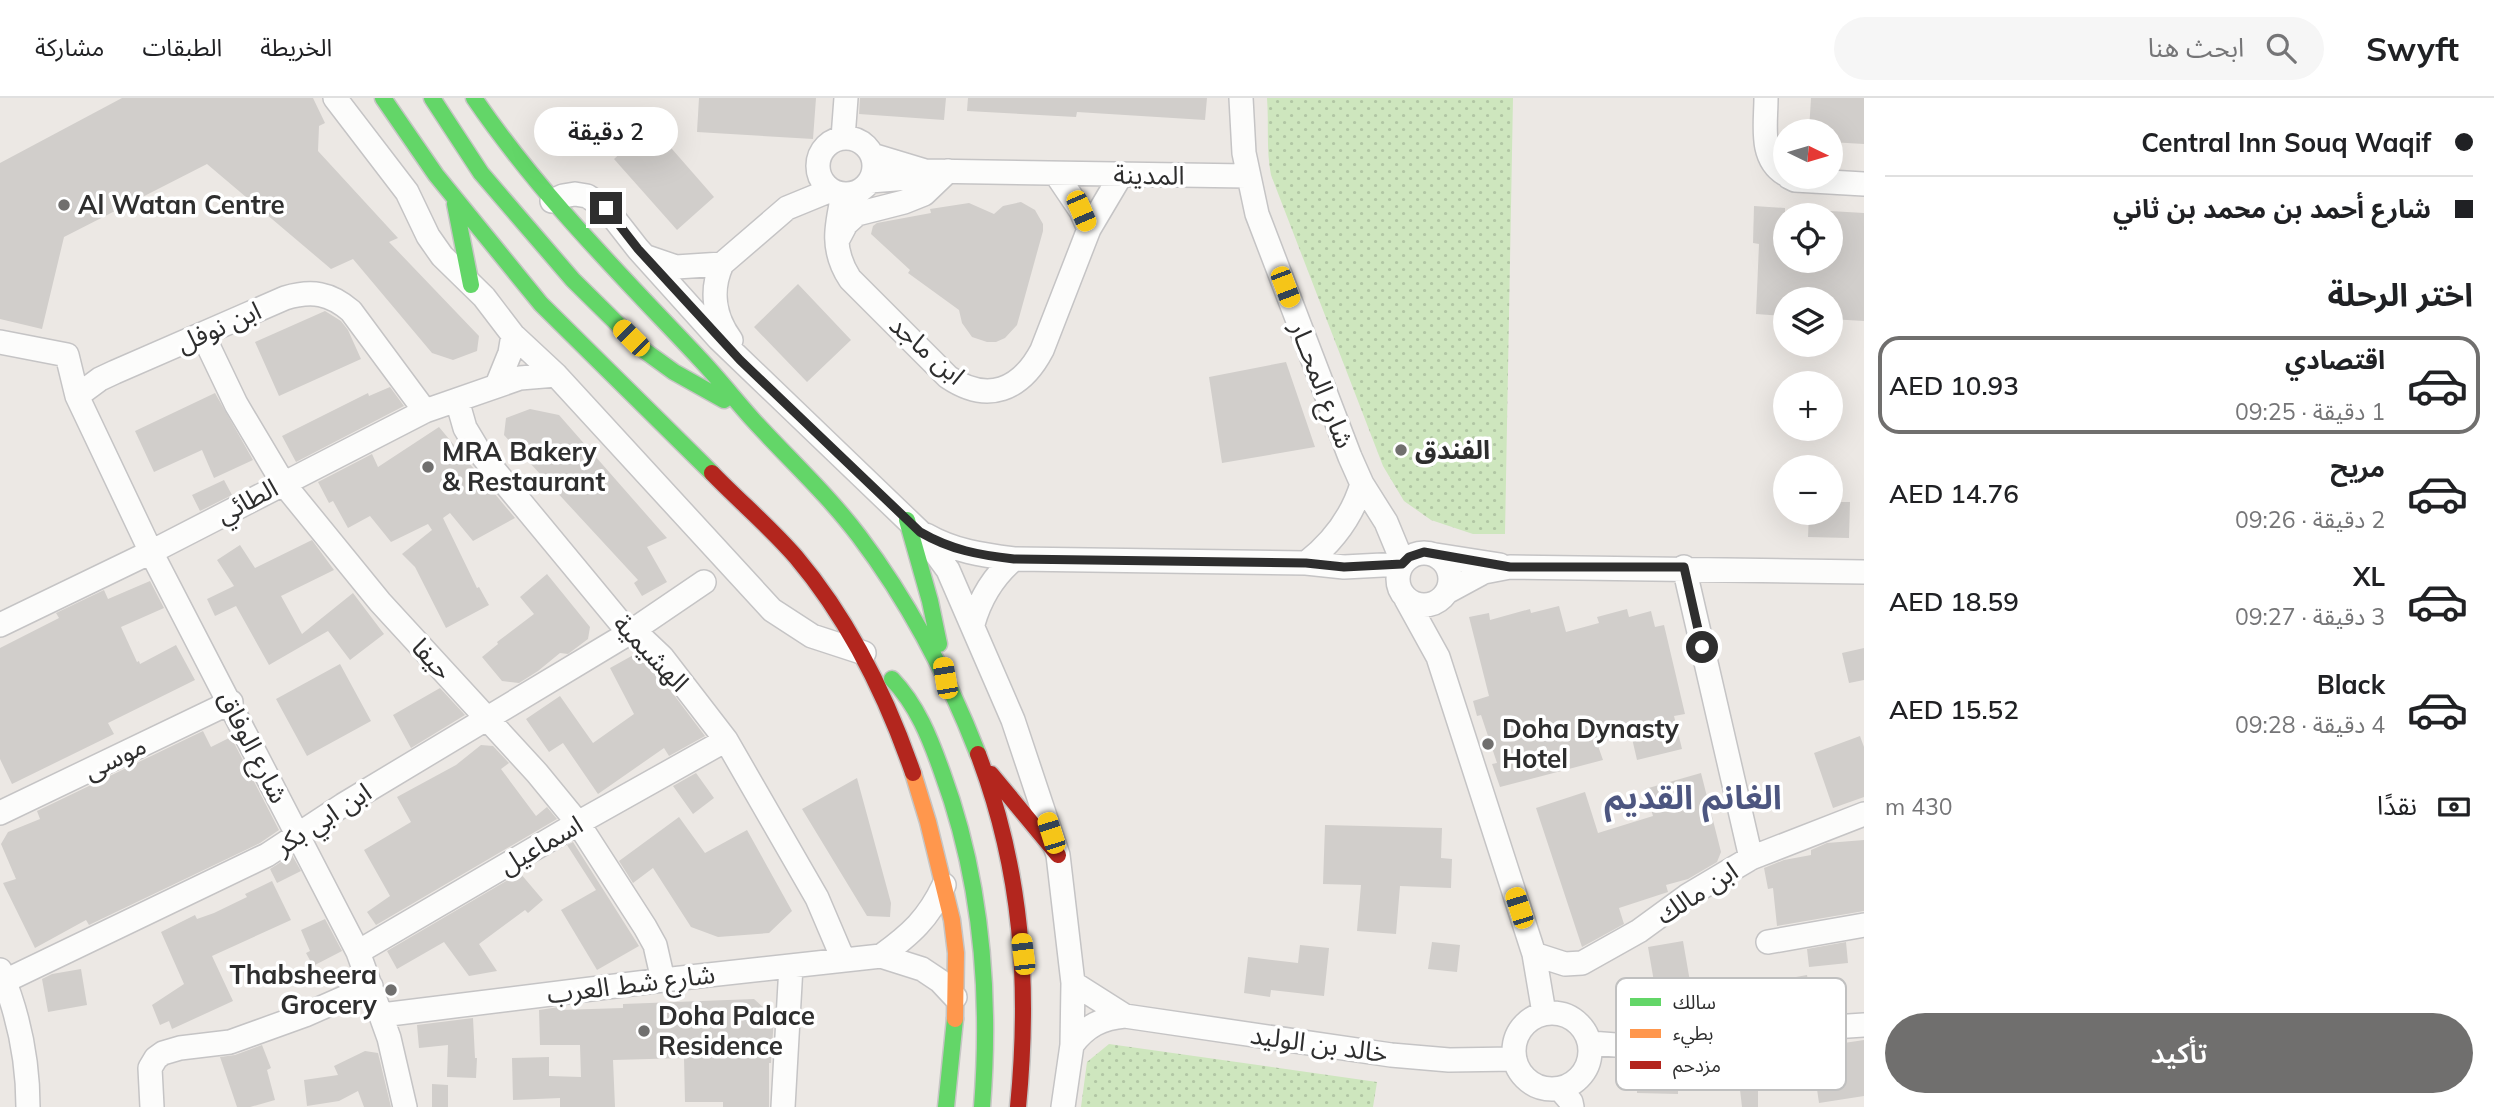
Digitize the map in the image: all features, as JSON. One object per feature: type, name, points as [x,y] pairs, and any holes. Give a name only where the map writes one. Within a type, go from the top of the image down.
[{"type":"main road","points":[[383,98],[454,197],[541,304],[794,555],[820,585],[864,653],[891,710],[930,828],[944,885],[956,952],[955,1027],[946,1107]]},
{"type":"main road","points":[[432,98],[481,173],[582,290],[659,362],[743,410]]},
{"type":"main road","points":[[474,98],[552,201],[640,300],[694,354],[743,410],[848,520],[915,622],[945,678],[981,761],[1011,871],[1023,954],[1025,996],[1018,1107]]},
{"type":"main road","points":[[511,122],[537,182]]},
{"type":"main road","points":[[454,197],[471,285]]},
{"type":"main road","points":[[914,526],[945,678]]},
{"type":"main road","points":[[864,653],[898,684],[920,718],[950,788],[958,818],[977,900],[984,953],[986,1027],[982,1107]]},
{"type":"main road","points":[[981,761],[1058,855]]},
{"type":"street","points":[[335,98],[412,200],[428,236],[442,256],[484,297],[513,335],[556,375],[772,610],[812,636],[864,653]]},
{"type":"street","points":[[844,138],[846,98]]},
{"type":"street","name":"شارع المحــار","points":[[1241,98],[1247,176],[1257,214],[1350,457],[1362,484],[1386,522],[1402,563]]},
{"type":"street","points":[[1766,98],[1766,148],[1773,165]]},
{"type":"street","points":[[740,360],[737,349],[724,331],[717,313],[715,291],[722,264],[787,208],[818,164],[826,146],[844,138],[855,140],[865,146],[872,155],[874,164],[870,181],[863,189],[853,194],[837,192],[823,184],[818,164]]},
{"type":"street","name":"المدينة","points":[[872,155],[925,171],[1247,176]]},
{"type":"street","name":"المدينة","points":[[870,181],[908,178],[925,171]]},
{"type":"street","points":[[836,241],[846,224],[857,214],[924,194],[948,171]]},
{"type":"street","points":[[1056,174],[1081,211],[1089,229]]},
{"type":"street","name":"ابن ماجد","points":[[837,192],[838,259],[850,279],[948,377],[962,386],[981,391],[1012,385],[1024,377],[1033,366],[1042,350],[1089,229],[1121,175]]},
{"type":"street","points":[[1843,183],[1864,184]]},
{"type":"street","points":[[787,208],[837,192]]},
{"type":"street","points":[[552,201],[575,194],[587,196],[614,216],[646,257],[740,360],[914,526],[948,570],[1013,720],[1058,855],[1073,983],[1072,1045],[1063,1107]]},
{"type":"street","points":[[646,257],[676,267],[722,264]]},
{"type":"street","name":"ابن نوفل","points":[[77,396],[100,379],[285,298],[313,293],[327,295],[351,311],[425,411]]},
{"type":"street","name":"حيفا","points":[[203,335],[236,404],[283,483],[380,602],[488,719],[578,823],[645,927],[655,946],[663,979]]},
{"type":"street","points":[[498,385],[513,335]]},
{"type":"street","points":[[0,342],[67,355],[77,396]]},
{"type":"street","name":"الطائي","points":[[0,625],[151,552],[425,411],[520,378],[556,375]]},
{"type":"street","name":"شارع الوفاق","points":[[77,396],[151,552],[358,952],[382,1015],[397,1066],[404,1107]]},
{"type":"street","name":"الهشيمية","points":[[457,400],[465,428],[480,453],[629,633],[643,639],[662,657],[726,740],[817,898],[843,960]]},
{"type":"street","points":[[1306,563],[1331,542],[1341,529],[1362,484]]},
{"type":"street","name":"شارع المحــار","points":[[1376,506],[1434,554]]},
{"type":"street","points":[[914,526],[956,550],[1014,559],[1306,563],[1344,567],[1402,563],[1416,553],[1510,567],[1684,567],[1864,572]]},
{"type":"street","points":[[1434,554],[1449,571],[1450,578],[1445,595],[1438,657]]},
{"type":"street","points":[[973,624],[986,592],[1014,559]]},
{"type":"street","points":[[1402,563],[1397,577],[1438,657],[1534,954],[1545,1013]]},
{"type":"street","points":[[1344,567],[1425,605],[1445,595],[1468,578],[1510,567]]},
{"type":"street","points":[[1684,567],[1751,859]]},
{"type":"street","name":"ابن ابي بكر","points":[[2,976],[248,866],[629,633],[704,582]]},
{"type":"street","name":"موسى","points":[[0,813],[230,702]]},
{"type":"street","name":"اسماعيل","points":[[358,952],[726,740]]},
{"type":"street","name":"ابن مالك","points":[[1534,954],[1565,964],[1582,963],[1639,931],[1687,896],[1751,859],[1864,814]]},
{"type":"street","points":[[881,956],[912,933],[925,919],[944,885]]},
{"type":"street","points":[[1768,942],[1864,925]]},
{"type":"street","name":"شارع شط العرب","points":[[382,1015],[663,979],[881,956],[922,969],[956,996]]},
{"type":"street","points":[[783,1107],[791,966]]},
{"type":"street","points":[[2,976],[19,1020],[25,1055],[28,1107]]},
{"type":"street","name":"خالد بن الوليد","points":[[1073,983],[1125,1016]]},
{"type":"street","points":[[152,1107],[150,1068],[163,1053],[180,1048],[230,1042],[276,1026],[371,986]]},
{"type":"street","points":[[1545,1013],[1560,1013],[1574,1018],[1584,1029],[1590,1043],[1590,1058],[1584,1072],[1566,1098],[1531,1083],[1520,1073],[1515,1059],[1515,1044],[1520,1030],[1531,1019],[1545,1013]]},
{"type":"street","name":"خالد بن الوليد","points":[[1072,1045],[1080,1034],[1093,1024],[1106,1018],[1125,1016],[1391,1055],[1449,1060],[1515,1059]]},
{"type":"street","points":[[1846,1026],[1864,1025]]},
{"type":"street","points":[[1590,1043],[1616,1045]]},
{"type":"green space","points":[[1267,98],[1513,98],[1505,534],[1473,534],[1431,520],[1404,501],[1383,466],[1271,175]]},
{"type":"green space","points":[[1109,1044],[1377,1082],[1373,1107],[1081,1107],[1087,1062]]},
{"type":"building","name":"Al Watan Centre","points":[[122,98],[313,98],[325,123],[319,126],[318,151],[398,238],[389,242],[479,336],[477,351],[453,360],[432,353],[353,259],[331,269],[207,164],[64,237],[42,329],[0,319],[0,163]]},
{"type":"building","points":[[699,98],[816,98],[813,139],[697,132]]},
{"type":"building","points":[[860,98],[946,98],[944,120],[859,114]]},
{"type":"building","points":[[968,98],[1207,98],[1205,120],[1077,112],[1076,117],[967,111]]},
{"type":"building","points":[[1811,98],[1864,98],[1864,144],[1843,143],[1843,119],[1810,119]]},
{"type":"building","points":[[634,141],[665,141],[714,197],[677,230],[614,159]]},
{"type":"building","points":[[1021,202],[1035,210],[1043,224],[1043,231],[1017,325],[1005,338],[996,342],[972,337],[962,323],[959,310],[908,273],[910,270],[871,234],[877,223],[931,213],[930,209],[969,203],[994,214],[1003,206]]},
{"type":"building","points":[[1754,206],[1773,207],[1773,273],[1843,273],[1843,212],[1864,213],[1864,321],[1843,320],[1843,287],[1773,287],[1773,315],[1756,314],[1759,244],[1753,243]]},
{"type":"building","points":[[798,284],[851,340],[807,382],[754,327]]},
{"type":"building","points":[[325,311],[341,321],[348,330],[361,359],[279,396],[255,342]]},
{"type":"building","points":[[1286,362],[1315,447],[1222,463],[1209,377]]},
{"type":"building","points":[[390,387],[404,406],[296,462],[282,436],[368,393],[369,396]]},
{"type":"building","points":[[215,393],[253,460],[214,478],[202,450],[154,472],[135,431]]},
{"type":"building","points":[[530,409],[559,415],[667,538],[647,547],[667,582],[642,596],[634,583],[638,580],[504,435],[506,418]]},
{"type":"building","points":[[439,427],[515,518],[473,541],[450,513],[443,518],[477,588],[479,587],[489,605],[446,628],[415,567],[402,554],[432,530],[428,524],[391,542],[370,516],[348,528],[333,501],[329,503],[318,482],[372,454],[378,467]]},
{"type":"building","points":[[224,480],[232,495],[200,511],[192,495]]},
{"type":"building","points":[[1843,502],[1850,502],[1849,538],[1808,537],[1808,525],[1843,525]]},
{"type":"building","points":[[312,540],[334,570],[281,596],[302,634],[353,593],[384,634],[350,660],[328,631],[269,665],[236,606],[215,616],[207,599],[234,586],[217,560],[240,545],[255,568]]},
{"type":"building","points":[[547,574],[590,627],[588,639],[568,654],[560,653],[519,683],[502,681],[482,657],[534,614],[520,597]]},
{"type":"building","points":[[150,581],[164,608],[121,627],[137,662],[140,664],[176,645],[195,680],[108,723],[114,734],[12,784],[0,759],[0,648],[59,618],[56,613],[104,590],[108,599]]},
{"type":"building","points":[[1559,606],[1566,632],[1599,623],[1597,617],[1627,609],[1629,617],[1651,611],[1655,627],[1664,625],[1685,714],[1674,716],[1682,749],[1637,760],[1631,734],[1597,743],[1603,760],[1500,787],[1492,764],[1497,763],[1481,715],[1477,716],[1473,701],[1489,696],[1469,617],[1489,613],[1490,620],[1530,609],[1531,613]]},
{"type":"building","points":[[1864,648],[1864,680],[1849,683],[1842,653]]},
{"type":"building","points":[[637,653],[652,666],[705,736],[669,756],[664,748],[598,794],[563,743],[549,752],[526,719],[560,696],[593,743],[634,714],[610,668]]},
{"type":"building","points":[[340,664],[371,721],[307,756],[276,699]]},
{"type":"building","points":[[440,688],[465,715],[411,748],[393,715]]},
{"type":"building","points":[[203,731],[211,747],[231,737],[279,830],[260,843],[89,925],[86,920],[35,948],[3,883],[16,879],[1,844],[8,832],[40,819],[37,811]]},
{"type":"building","points":[[1860,736],[1864,747],[1864,797],[1833,808],[1814,753]]},
{"type":"building","points":[[481,745],[493,746],[509,763],[501,769],[536,816],[547,807],[557,819],[376,925],[367,912],[390,896],[364,850],[411,822],[397,797],[456,765]]},
{"type":"building","points":[[696,773],[714,798],[693,814],[673,786]]},
{"type":"building","points":[[1701,773],[1721,852],[1717,862],[1688,879],[1666,885],[1668,892],[1619,908],[1624,924],[1582,947],[1536,808],[1585,792],[1598,833],[1653,816],[1645,789]]},
{"type":"building","points":[[857,778],[891,903],[890,917],[867,916],[802,809]]},
{"type":"building","points":[[679,817],[705,853],[747,830],[792,911],[769,933],[718,937],[691,927],[653,868],[633,883],[619,861]]},
{"type":"building","points":[[1325,825],[1442,828],[1441,858],[1452,859],[1451,888],[1400,886],[1396,934],[1357,931],[1361,885],[1323,884]]},
{"type":"building","points":[[1864,840],[1864,911],[1777,926],[1773,888],[1768,889],[1764,868],[1784,860],[1811,855],[1811,850],[1827,843]]},
{"type":"building","points":[[573,842],[639,946],[597,970],[561,910],[596,890],[567,845]]},
{"type":"building","points":[[292,855],[301,871],[277,883],[270,869]]},
{"type":"building","points":[[520,873],[543,900],[528,913],[525,910],[479,944],[497,971],[469,976],[444,942],[397,969],[387,951]]},
{"type":"building","points":[[272,881],[291,920],[212,956],[233,1001],[172,1029],[169,1021],[160,1025],[152,1005],[184,984],[161,932],[195,915],[197,919],[214,913]]},
{"type":"building","points":[[325,919],[342,951],[313,966],[306,953],[310,951],[301,930]]},
{"type":"building","points":[[1683,941],[1689,978],[1653,978],[1648,947]]},
{"type":"building","points":[[1432,942],[1460,945],[1457,972],[1428,969]]},
{"type":"building","points":[[1846,942],[1848,963],[1809,967],[1807,949]]},
{"type":"building","points":[[1300,945],[1329,948],[1324,996],[1271,990],[1270,997],[1244,993],[1248,957],[1298,963]]},
{"type":"building","points":[[81,969],[87,1005],[48,1012],[42,979],[52,974]]},
{"type":"building","points":[[754,999],[774,1017],[769,1063],[769,1107],[723,1107],[723,1102],[685,1102],[684,1058],[613,1060],[615,1107],[560,1107],[560,1098],[513,1100],[512,1058],[549,1057],[549,1076],[581,1077],[580,1045],[540,1045],[539,1010],[559,1007],[560,1010],[623,1008],[623,1004]]},
{"type":"building","points":[[473,1018],[476,1078],[447,1077],[448,1045],[419,1048],[417,1025]]},
{"type":"building","points":[[1864,1040],[1864,1096],[1819,1103],[1817,1090],[1846,1090],[1846,1043]]},
{"type":"building","points":[[262,1045],[271,1068],[267,1070],[275,1100],[250,1107],[237,1107],[220,1057],[235,1055]]},
{"type":"building","points":[[365,1051],[378,1053],[391,1107],[364,1107],[358,1091],[339,1101],[307,1106],[304,1080],[338,1075],[334,1066]]},
{"type":"building","points":[[432,1084],[448,1085],[448,1107],[432,1107]]},
{"type":"building","points":[[1637,1090],[1678,1090],[1678,1094],[1637,1093]]},
{"type":"building","points":[[1740,1090],[1758,1090],[1758,1107],[1742,1107]]},
{"type":"traffic: fast","points":[[383,98],[436,175],[541,304],[712,473]]},
{"type":"traffic: fast","points":[[432,98],[481,173],[573,280],[645,351],[674,372],[724,400]]},
{"type":"traffic: fast","points":[[474,98],[526,168],[582,233],[822,492],[859,536],[926,641],[978,754]]},
{"type":"traffic: fast","points":[[455,204],[471,285]]},
{"type":"traffic: fast","points":[[907,520],[939,644]]},
{"type":"traffic: fast","points":[[892,679],[916,711],[942,772],[956,813],[975,895],[984,979],[985,1064],[982,1107]]},
{"type":"traffic: fast","points":[[946,1107],[955,1019]]},
{"type":"traffic: slow","points":[[913,773],[952,920],[956,953],[955,1019]]},
{"type":"traffic: jam","points":[[712,473],[796,557],[833,607],[865,660],[891,715],[913,773]]},
{"type":"traffic: jam","points":[[978,754],[1004,841],[1019,928],[1023,1016],[1018,1107]]},
{"type":"traffic: jam","points":[[991,774],[1058,855]]},
{"type":"place","name":"Al Watan Centre","points":[[64,205]]},
{"type":"place","name":"الفندق","points":[[1401,450]]},
{"type":"place","name":"MRA Bakery & Restaurant","points":[[428,467]]},
{"type":"place","name":"Doha Dynasty Hotel","points":[[1488,744]]},
{"type":"place","name":"Thabsheera Grocery","points":[[391,990]]},
{"type":"place","name":"Doha Palace Residence","points":[[644,1031]]},
{"type":"district","name":"الغانم القديم","points":[[1693,797]]},
{"type":"route","points":[[606,208],[673,289],[740,360],[920,532],[956,550],[1014,559],[1306,563],[1344,567],[1402,564],[1416,553],[1424,552],[1510,567],[1684,567],[1702,647]]}]
